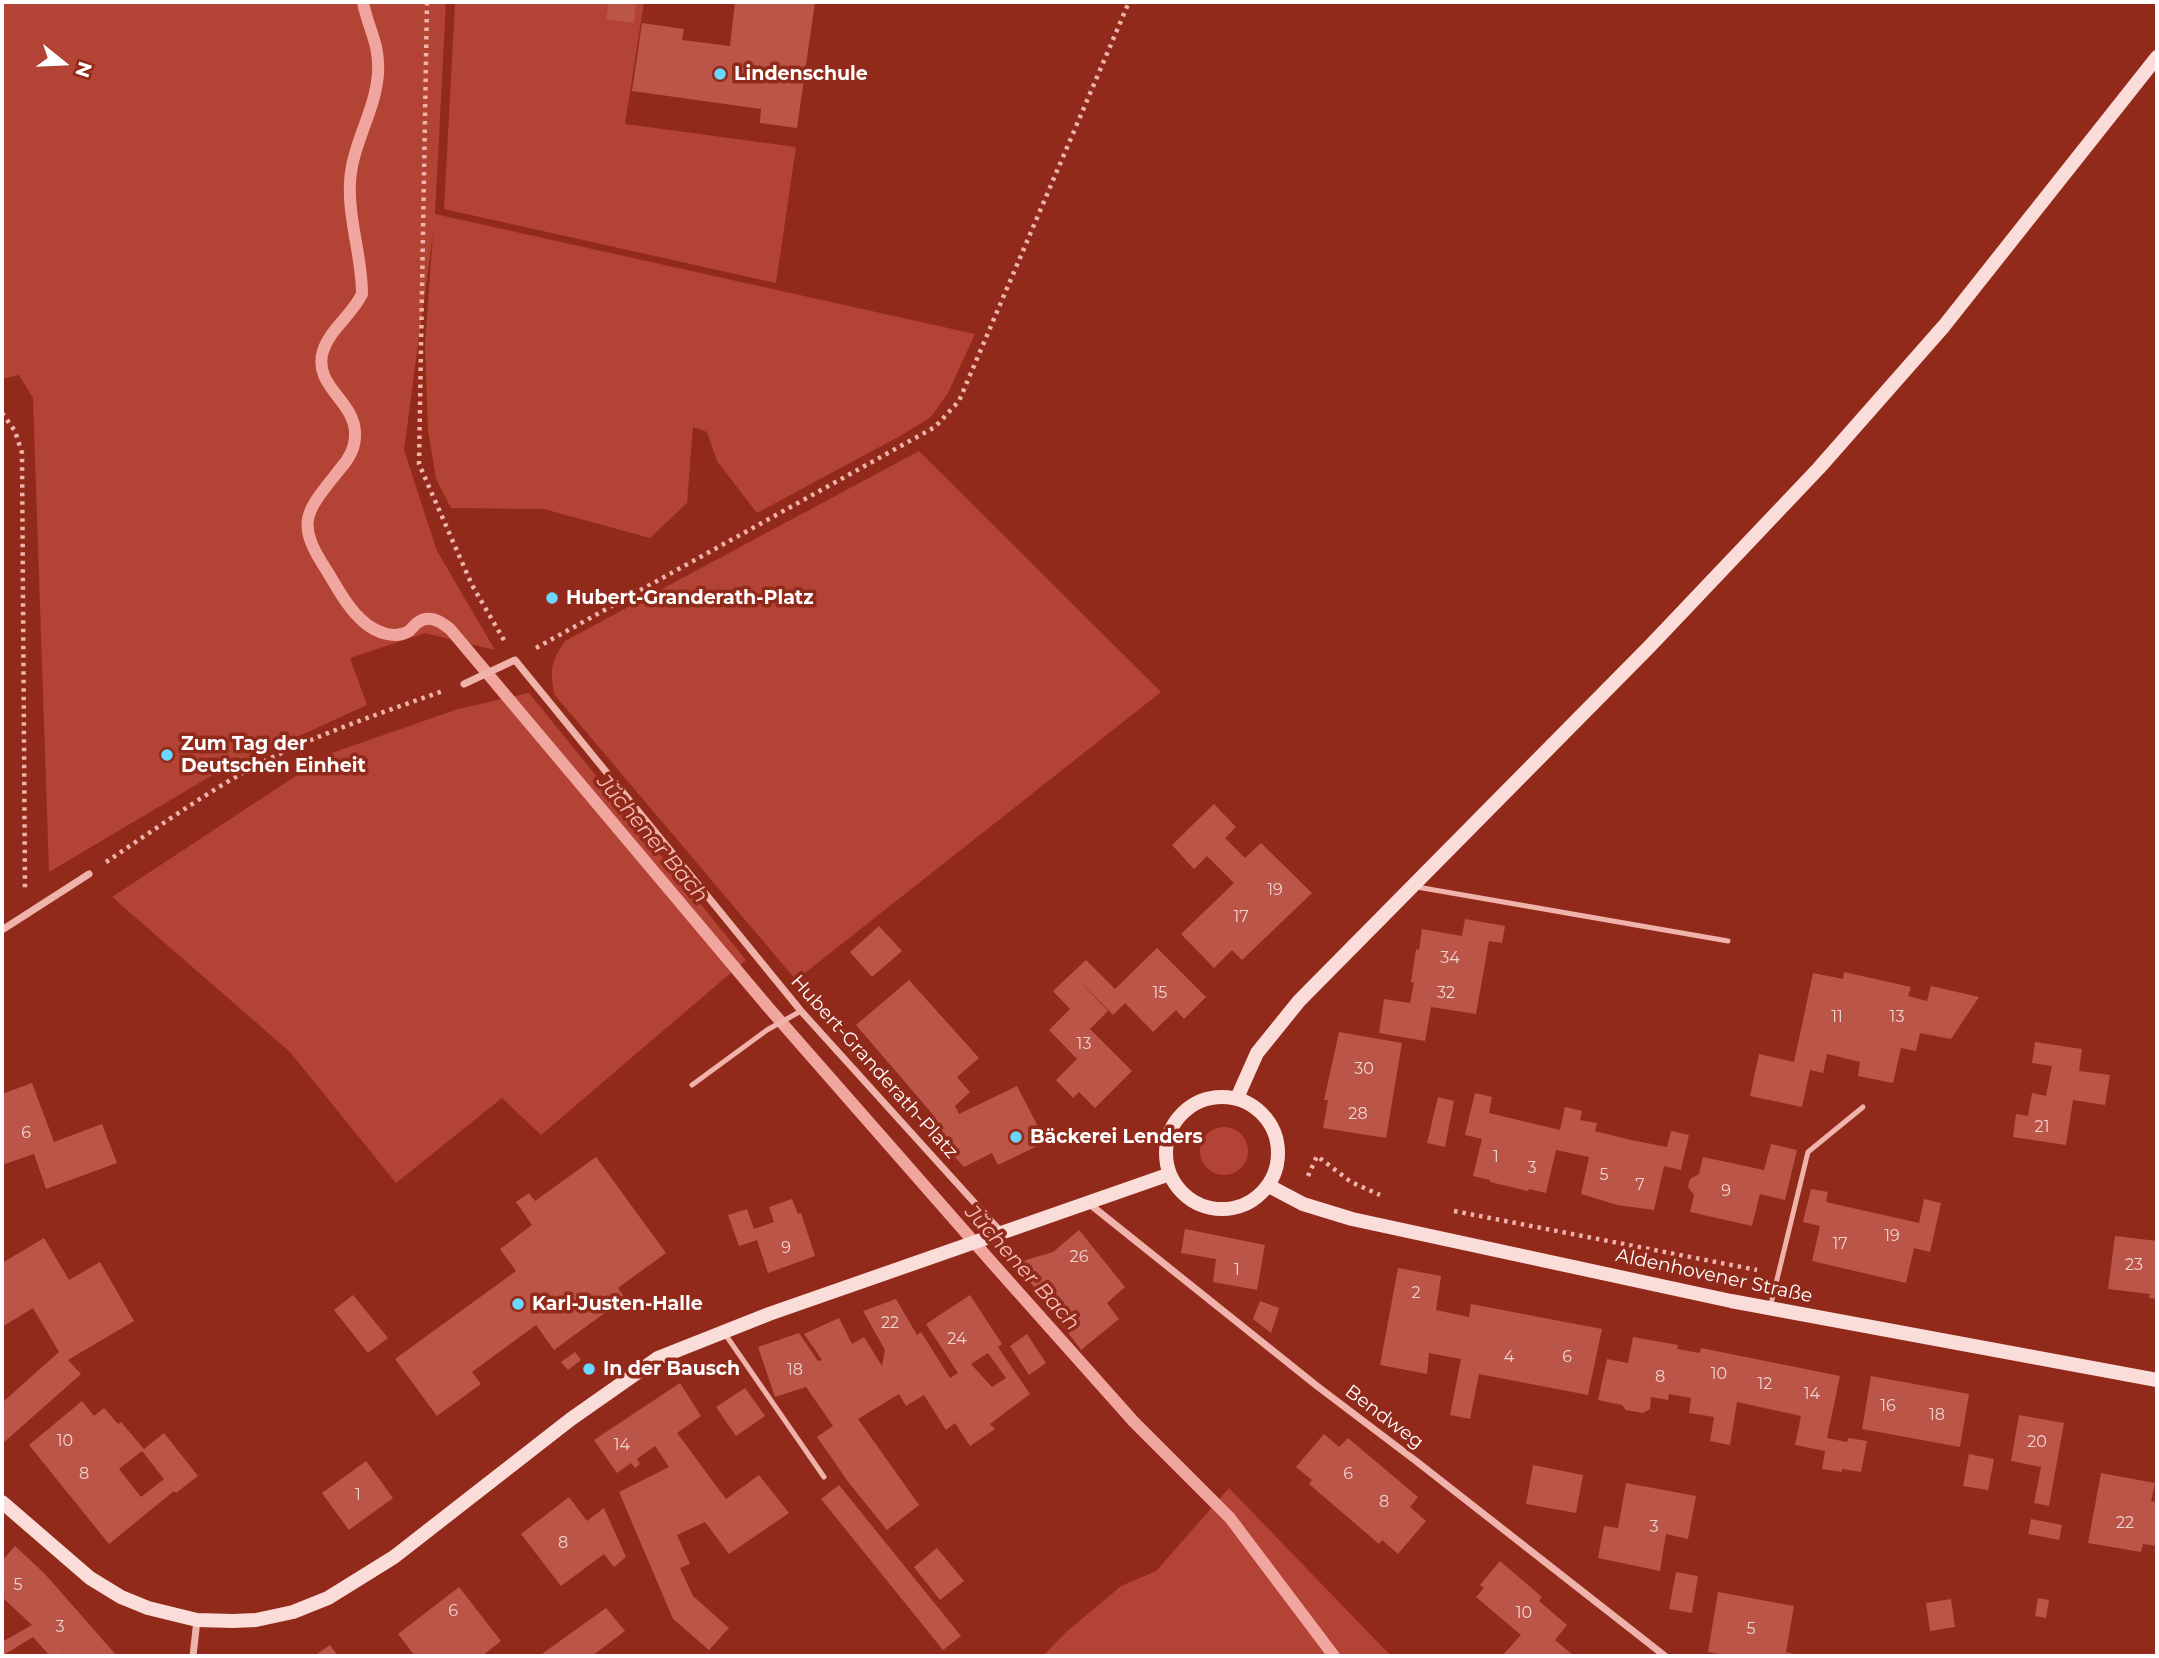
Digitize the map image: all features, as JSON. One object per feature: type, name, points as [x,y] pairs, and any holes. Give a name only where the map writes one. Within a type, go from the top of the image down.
[{"type":"street","points":[[1237,1098],[1257,1053],[1276,1026],[1299,1001],[1717,577],[1819,468],[1944,326],[2157,57]]},
{"type":"street","points":[[464,684],[515,660]]},
{"type":"street","name":"Hubert-Granderath-Platz","points":[[515,660],[801,1011],[997,1233]]},
{"type":"street","points":[[2,930],[89,874]]},
{"type":"street","points":[[1217,1096],[1237,1098],[1262,1112],[1271,1124],[1277,1138],[1279,1155],[1276,1171],[1269,1186],[1255,1199],[1238,1208],[1219,1210],[1201,1206],[1184,1195],[1170,1174],[1166,1144],[1172,1126],[1183,1111],[1199,1101],[1217,1096]]},
{"type":"street","points":[[2,1502],[106,1589],[148,1608],[197,1620],[233,1621],[274,1617],[311,1605],[344,1589],[394,1557],[570,1419],[640,1368],[677,1349],[997,1233],[1170,1174]]},
{"type":"street","name":"Aldenhovener Straße","points":[[1269,1186],[1297,1201],[1352,1219],[1770,1308],[2157,1380]]},
{"type":"street","name":"Bendweg","points":[[1086,1202],[1317,1386],[1665,1656]]},
{"type":"street","points":[[193,1656],[197,1620]]},
{"type":"lane","points":[[1414,887],[1728,941]]},
{"type":"lane","points":[[692,1085],[767,1030],[801,1011]]},
{"type":"lane","points":[[1770,1308],[1808,1152],[1863,1107]]},
{"type":"lane","points":[[723,1331],[824,1477]]},
{"type":"path","points":[[427,2],[419,464],[472,585],[515,660],[935,427],[959,401],[1129,2]]},
{"type":"path","points":[[2,413],[15,430],[22,453],[25,916]]},
{"type":"path","points":[[89,874],[216,789],[257,765],[318,737],[464,684]]},
{"type":"path","points":[[1297,1201],[1317,1156],[1351,1182],[1388,1197]]},
{"type":"path","points":[[1444,1209],[1744,1267],[1777,1280]]},
{"type":"shaded area","points":[[2,2],[446,2],[435,214],[975,334],[948,393],[931,417],[757,513],[717,461],[707,432],[693,427],[687,503],[650,538],[544,509],[451,508],[436,479],[428,430],[425,345],[433,233],[404,450],[437,551],[495,650],[425,633],[350,658],[367,705],[211,776],[49,872],[33,398],[19,375],[2,379]]},
{"type":"shaded area","points":[[455,2],[644,2],[625,124],[796,147],[776,283],[444,209]]},
{"type":"shaded area","points":[[919,451],[1161,692],[796,980],[554,694],[553,666],[565,641]]},
{"type":"shaded area","points":[[529,693],[746,960],[541,1135],[502,1098],[396,1183],[290,1052],[112,897],[329,754],[458,709]]},
{"type":"shaded area","points":[[1224,1127],[1241,1134],[1248,1151],[1241,1168],[1224,1175],[1207,1168],[1200,1151],[1207,1134]]},
{"type":"shaded area","points":[[1229,1488],[1391,1656],[1043,1656],[1065,1633],[1121,1586],[1156,1571]]},
{"type":"building","points":[[609,2],[636,2],[634,23],[606,19]]},
{"type":"building","name":"Lindenschule","points":[[735,2],[815,2],[797,128],[760,123],[761,109],[632,91],[642,23],[684,29],[682,40],[730,46]]},
{"type":"building","points":[[1214,804],[1236,827],[1225,838],[1245,858],[1261,843],[1312,893],[1242,960],[1232,950],[1214,968],[1181,934],[1234,883],[1207,856],[1194,869],[1172,845]]},
{"type":"building","points":[[1465,919],[1505,926],[1502,943],[1489,941],[1476,1014],[1431,1007],[1425,1041],[1379,1033],[1384,999],[1410,1003],[1416,949],[1419,950],[1422,929],[1462,936]]},
{"type":"building","points":[[879,926],[902,951],[872,977],[850,952]]},
{"type":"building","points":[[1157,948],[1206,997],[1184,1019],[1176,1010],[1153,1032],[1125,1003],[1113,1015],[1072,973],[1086,960],[1115,989]]},
{"type":"building","points":[[1844,972],[1911,987],[1908,996],[1927,1001],[1931,986],[1979,997],[1951,1039],[1920,1033],[1916,1051],[1901,1048],[1893,1083],[1858,1076],[1860,1062],[1827,1054],[1823,1073],[1810,1070],[1802,1107],[1750,1096],[1759,1054],[1794,1062],[1813,973],[1843,979]]},
{"type":"building","points":[[1072,973],[1108,1011],[1090,1029],[1132,1071],[1095,1108],[1079,1092],[1073,1098],[1056,1080],[1077,1059],[1049,1030],[1070,1009],[1053,991]]},
{"type":"building","points":[[909,980],[979,1058],[957,1077],[970,1092],[955,1106],[959,1114],[1017,1086],[1046,1142],[998,1165],[992,1153],[964,1167],[954,1156],[935,1117],[856,1025]]},
{"type":"building","points":[[1339,1032],[1402,1043],[1386,1138],[1323,1128],[1328,1100],[1324,1100]]},
{"type":"building","points":[[2035,1042],[2082,1049],[2079,1071],[2110,1075],[2105,1105],[2073,1100],[2066,1145],[2013,1137],[2016,1114],[2028,1116],[2032,1093],[2046,1096],[2052,1066],[2032,1063]]},
{"type":"building","points":[[32,1083],[54,1142],[102,1124],[117,1163],[46,1189],[34,1154],[2,1165],[2,1094]]},
{"type":"building","points":[[1475,1093],[1492,1097],[1489,1113],[1560,1130],[1565,1107],[1582,1111],[1580,1120],[1597,1123],[1595,1131],[1631,1140],[1667,1147],[1671,1131],[1689,1135],[1681,1170],[1664,1166],[1654,1210],[1617,1205],[1581,1194],[1589,1157],[1556,1150],[1546,1193],[1528,1191],[1473,1176],[1482,1139],[1465,1135]]},
{"type":"building","points":[[1438,1097],[1454,1101],[1445,1147],[1427,1143]]},
{"type":"building","points":[[1771,1144],[1797,1150],[1785,1200],[1760,1194],[1752,1226],[1690,1212],[1694,1195],[1688,1187],[1690,1179],[1699,1174],[1703,1157],[1764,1170]]},
{"type":"building","points":[[596,1157],[666,1253],[618,1288],[625,1298],[554,1350],[536,1325],[472,1372],[481,1384],[437,1416],[395,1359],[516,1271],[500,1249],[532,1225],[516,1202],[529,1193],[535,1201]]},
{"type":"building","points":[[1811,1189],[1828,1192],[1826,1202],[1919,1223],[1924,1199],[1941,1203],[1930,1252],[1914,1248],[1906,1283],[1812,1261],[1820,1226],[1803,1222]]},
{"type":"building","points":[[792,1199],[798,1214],[801,1213],[815,1256],[768,1273],[757,1240],[739,1246],[728,1215],[747,1209],[754,1229],[774,1222],[769,1207]]},
{"type":"building","points":[[1185,1229],[1265,1245],[1257,1290],[1213,1282],[1216,1259],[1181,1253]]},
{"type":"building","points":[[1079,1230],[1125,1287],[1107,1303],[1119,1319],[1081,1350],[1016,1263],[1053,1252]]},
{"type":"building","points":[[2115,1236],[2157,1241],[2157,1299],[2149,1298],[2150,1294],[2108,1289]]},
{"type":"building","points":[[44,1238],[69,1280],[100,1262],[134,1321],[68,1360],[81,1374],[2,1444],[2,1398],[4,1401],[59,1352],[33,1308],[2,1327],[2,1263]]},
{"type":"building","points":[[1398,1268],[1441,1276],[1436,1310],[1469,1317],[1471,1304],[1602,1329],[1588,1395],[1479,1374],[1470,1419],[1450,1415],[1461,1359],[1429,1353],[1427,1374],[1380,1365]]},
{"type":"building","points":[[353,1295],[388,1338],[368,1353],[334,1310]]},
{"type":"building","points":[[970,1295],[1002,1344],[998,1347],[1030,1394],[990,1424],[995,1429],[970,1446],[955,1423],[946,1430],[924,1395],[906,1406],[899,1394],[858,1419],[919,1505],[887,1530],[817,1437],[833,1426],[806,1387],[775,1397],[758,1347],[799,1333],[818,1361],[822,1360],[804,1334],[839,1318],[852,1344],[864,1337],[882,1366],[885,1350],[863,1311],[896,1299],[917,1335],[921,1332],[950,1378],[958,1373],[926,1324]],"holes":[[[988,1353],[1006,1378],[992,1387],[971,1364]]]},
{"type":"building","points":[[1260,1301],[1279,1308],[1271,1333],[1253,1319]]},
{"type":"building","points":[[1027,1334],[1046,1363],[1029,1375],[1010,1346]]},
{"type":"building","points":[[1633,1337],[1678,1345],[1677,1349],[1700,1353],[1701,1348],[1840,1376],[1827,1438],[1847,1442],[1848,1438],[1867,1441],[1861,1472],[1822,1469],[1825,1451],[1795,1445],[1801,1416],[1737,1402],[1730,1445],[1710,1441],[1714,1417],[1689,1413],[1691,1398],[1669,1394],[1668,1400],[1651,1397],[1650,1409],[1643,1413],[1598,1400],[1607,1359],[1628,1363]]},
{"type":"building","points":[[575,1352],[581,1360],[568,1370],[561,1362]]},
{"type":"building","points":[[1871,1376],[1969,1394],[1960,1447],[1862,1429]]},
{"type":"building","points":[[680,1383],[701,1416],[677,1433],[726,1499],[759,1475],[789,1513],[729,1554],[705,1522],[677,1535],[690,1564],[680,1568],[693,1596],[729,1628],[709,1650],[673,1619],[619,1492],[669,1467],[655,1446],[637,1459],[640,1464],[635,1468],[631,1463],[617,1473],[594,1440]]},
{"type":"building","points":[[745,1388],[765,1416],[736,1436],[716,1407]]},
{"type":"building","points":[[82,1401],[94,1416],[104,1408],[118,1424],[121,1422],[144,1449],[164,1433],[198,1476],[176,1493],[174,1491],[109,1544],[29,1445]],"holes":[[[142,1451],[164,1479],[141,1497],[119,1469]]]},
{"type":"building","points":[[2019,1415],[2064,1423],[2049,1506],[2034,1503],[2041,1467],[2011,1461]]},
{"type":"building","points":[[1324,1434],[1339,1447],[1348,1438],[1418,1497],[1410,1507],[1426,1521],[1398,1554],[1382,1540],[1379,1544],[1309,1484],[1312,1480],[1296,1467]]},
{"type":"building","points":[[1969,1454],[1994,1459],[1988,1490],[1963,1486]]},
{"type":"building","points":[[366,1461],[393,1498],[349,1530],[322,1493]]},
{"type":"building","points":[[1533,1465],[1583,1475],[1576,1513],[1526,1504]]},
{"type":"building","points":[[2101,1473],[2155,1483],[2151,1501],[2157,1502],[2157,1546],[2143,1544],[2141,1552],[2088,1543]]},
{"type":"building","points":[[1626,1483],[1696,1496],[1688,1539],[1666,1534],[1660,1571],[1598,1558],[1604,1526],[1618,1528]]},
{"type":"building","points":[[839,1485],[961,1636],[943,1650],[821,1499]]},
{"type":"building","points":[[569,1497],[587,1521],[604,1508],[626,1557],[614,1567],[604,1554],[561,1586],[521,1534]]},
{"type":"building","points":[[2031,1519],[2062,1525],[2059,1540],[2028,1534]]},
{"type":"building","points":[[15,1546],[45,1574],[117,1656],[66,1656],[63,1653],[60,1656],[50,1656],[33,1637],[2,1656],[2,1642],[32,1625],[2,1597],[2,1561]]},
{"type":"building","points":[[937,1548],[964,1581],[940,1600],[914,1567]]},
{"type":"building","points":[[1500,1561],[1542,1597],[1539,1601],[1567,1625],[1555,1640],[1574,1656],[1502,1656],[1521,1635],[1476,1597],[1484,1588],[1480,1585]]},
{"type":"building","points":[[1676,1572],[1698,1576],[1692,1613],[1669,1609]]},
{"type":"building","points":[[459,1587],[501,1641],[482,1656],[415,1656],[398,1634]]},
{"type":"building","points":[[1718,1592],[1794,1606],[1786,1652],[1803,1656],[1731,1656],[1708,1652]]},
{"type":"building","points":[[2038,1598],[2049,1600],[2046,1618],[2035,1616]]},
{"type":"building","points":[[1951,1599],[1955,1627],[1930,1631],[1926,1603]]},
{"type":"building","points":[[606,1608],[625,1631],[592,1656],[539,1656]]},
{"type":"building","points":[[330,1645],[338,1656],[314,1656]]},
{"type":"waterway","name":"Jüchener Bach","points":[[363,2],[375,45],[378,74],[373,102],[355,154],[350,182],[362,294],[326,343],[321,364],[324,375],[354,424],[355,441],[348,458],[319,496],[308,517],[310,540],[339,592],[365,623],[386,634],[404,634],[426,619],[438,621],[450,629],[768,1007],[995,1266],[1134,1422],[1230,1518],[1334,1656]]},
{"type":"place","name":"Lindenschule","points":[[720,74]]},
{"type":"place","name":"Hubert-Granderath-Platz","points":[[552,598]]},
{"type":"place","name":"Zum Tag der Deutschen Einheit","points":[[167,755]]},
{"type":"place","name":"Bäckerei Lenders","points":[[1016,1137]]},
{"type":"place","name":"Karl-Justen-Halle","points":[[518,1304]]},
{"type":"place","name":"In der Bausch","points":[[589,1369]]}]
